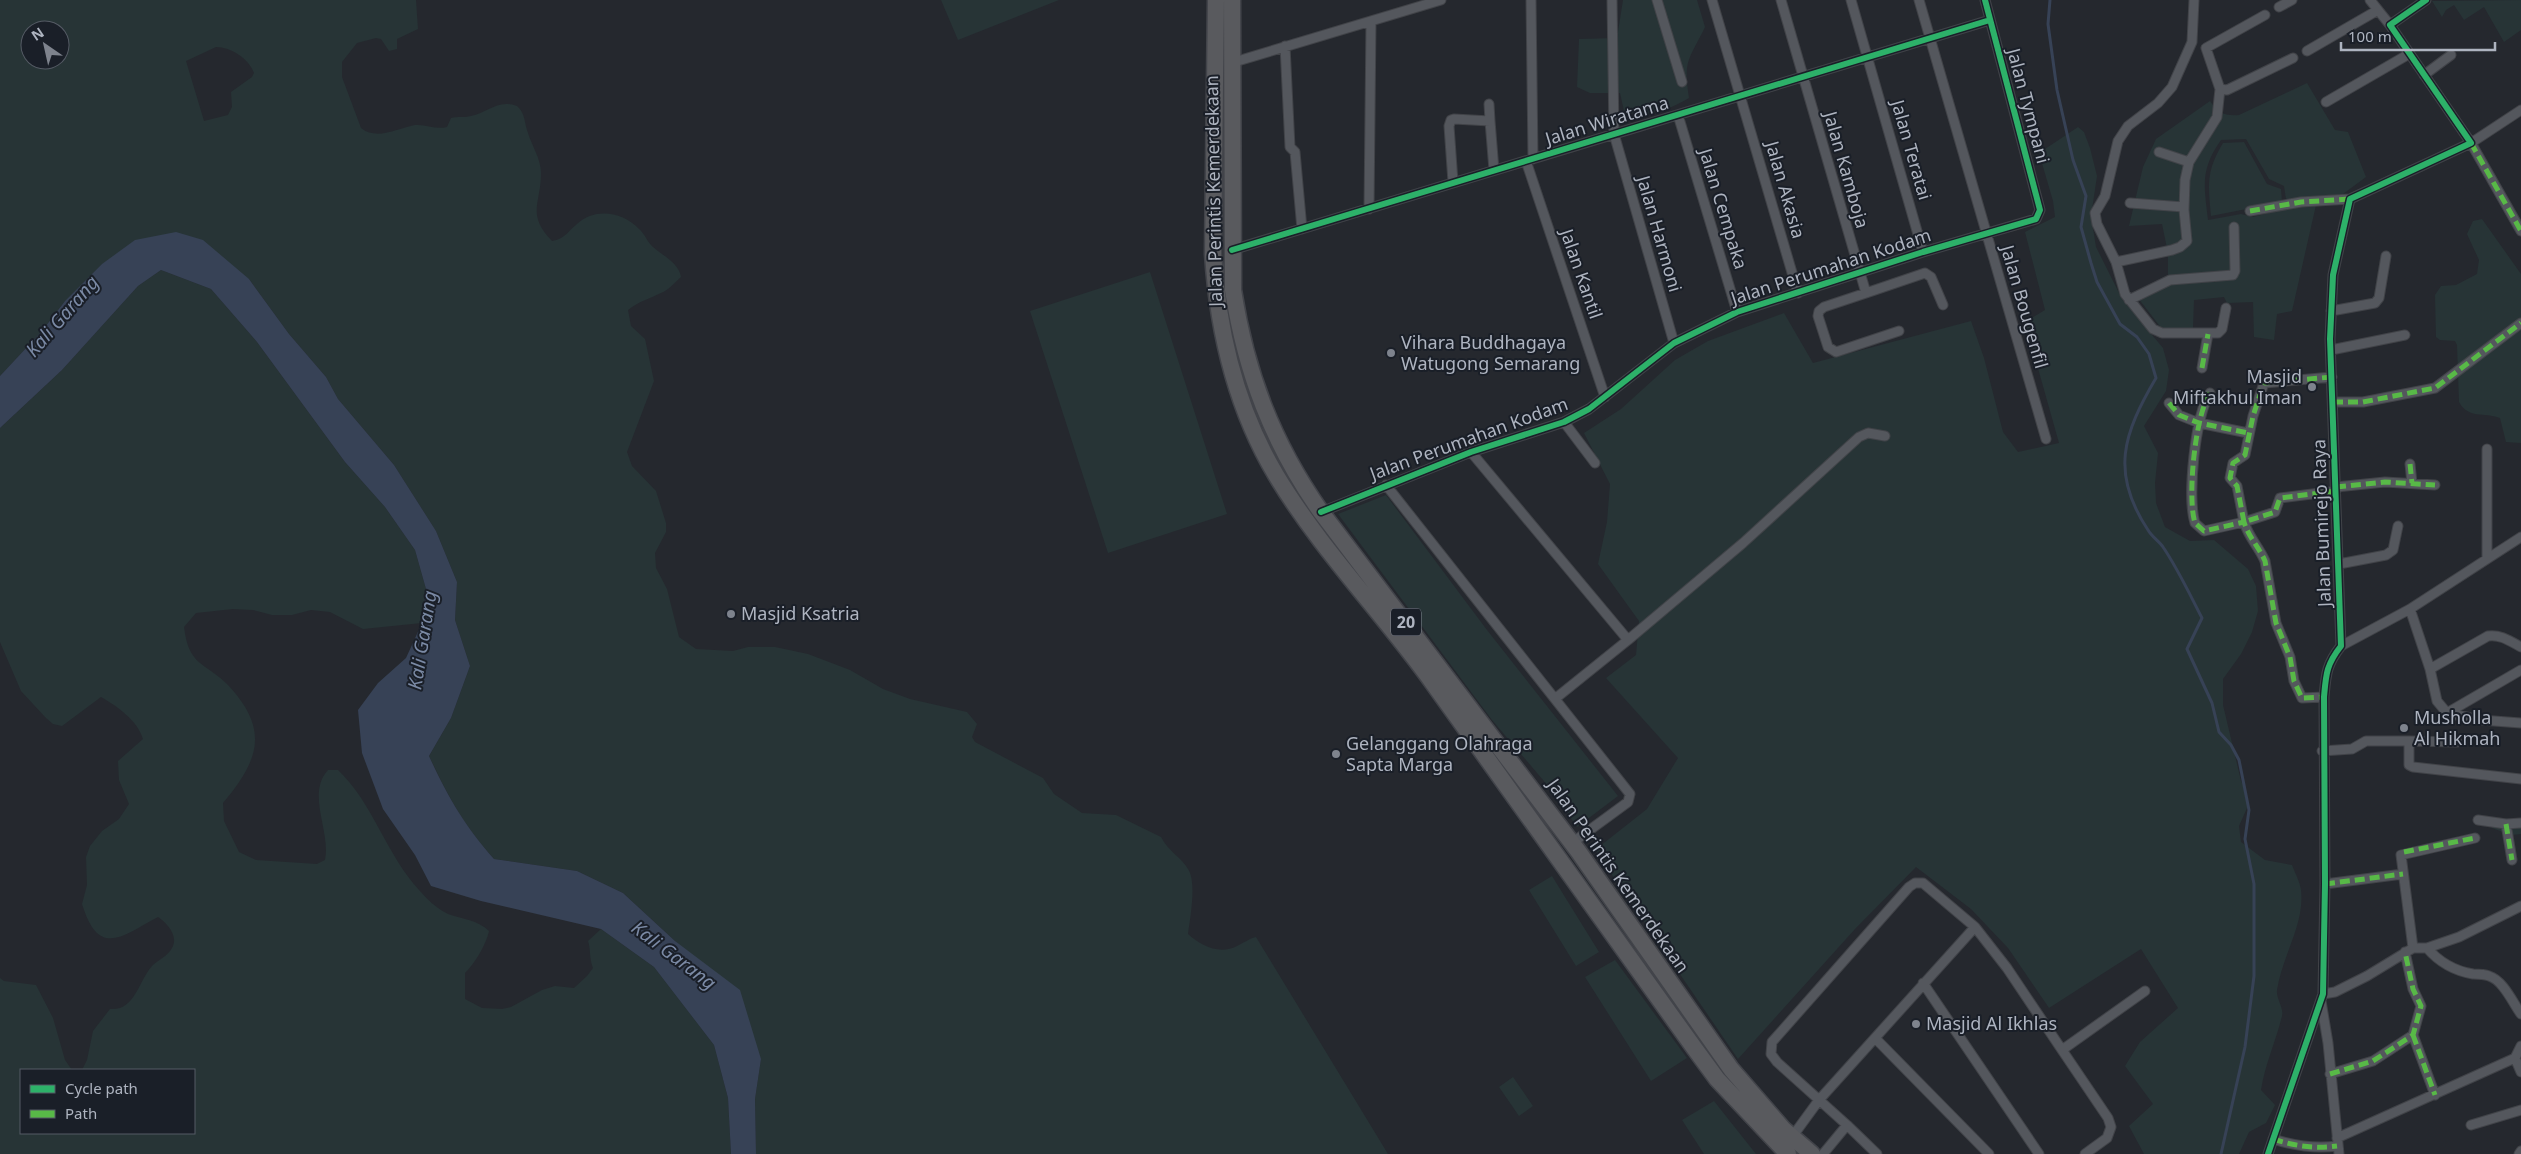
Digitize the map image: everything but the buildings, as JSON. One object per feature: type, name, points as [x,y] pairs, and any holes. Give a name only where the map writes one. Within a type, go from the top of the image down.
[{"type":"highway","name":"Jalan Perintis Kemerdekaan","points":[[1216,0],[1224,64],[1233,290],[1238,326],[1263,409],[1289,465],[1695,1049],[1717,1079],[1788,1154]]},
{"type":"highway","name":"Jalan Perintis Kemerdekaan","points":[[1232,0],[1224,64],[1213,254],[1215,292],[1220,325],[1246,415],[1275,474],[1292,500],[1572,843],[1732,1070],[1792,1136],[1812,1154]]},
{"type":"street","points":[[1224,64],[1441,0]]},
{"type":"street","name":"Jalan Kantil","points":[[1531,0],[1529,160],[1605,397]]},
{"type":"street","name":"Jalan Harmoni","points":[[1612,0],[1614,134],[1674,342]]},
{"type":"street","points":[[1657,0],[1682,82]]},
{"type":"street","name":"Jalan Akasia","points":[[1712,0],[1798,293]]},
{"type":"street","name":"Jalan Kamboja","points":[[1781,0],[1866,293]]},
{"type":"street","name":"Jalan Teratai","points":[[1851,0],[1924,252]]},
{"type":"street","name":"Jalan Bougenfil","points":[[1919,0],[2046,440]]},
{"type":"street","name":"Jalan Tympani","points":[[1985,0],[2040,210],[2036,219]]},
{"type":"street","points":[[2194,0],[2192,42],[2172,87],[2158,103],[2128,126],[2118,141],[2105,196],[2095,213],[2097,224],[2116,262],[2124,294],[2153,329],[2162,333],[2208,334],[2220,332],[2226,308]]},
{"type":"street","points":[[2279,8],[2292,0]]},
{"type":"street","points":[[2370,0],[2390,25],[2470,143],[2521,231]]},
{"type":"street","points":[[2390,25],[2426,0]]},
{"type":"street","points":[[2307,50],[2378,10]]},
{"type":"street","points":[[2206,48],[2265,15]]},
{"type":"street","name":"Jalan Wiratama","points":[[1232,250],[1990,20]]},
{"type":"street","points":[[1369,209],[1371,21]]},
{"type":"street","points":[[2116,262],[2172,250],[2184,244],[2186,240],[2185,180],[2189,162],[2217,118],[2220,89],[2206,48],[2192,42]]},
{"type":"street","points":[[1285,46],[1290,147],[1295,152],[1302,229]]},
{"type":"street","points":[[2326,102],[2409,54]]},
{"type":"street","points":[[2424,75],[2451,55]]},
{"type":"street","points":[[2220,89],[2227,90],[2292,58]]},
{"type":"street","points":[[1489,104],[1494,170]]},
{"type":"street","points":[[2250,211],[2301,202],[2350,199],[2470,143],[2521,110]]},
{"type":"street","name":"Jalan Cempaka","points":[[1678,115],[1737,312]]},
{"type":"street","points":[[1453,182],[1449,126],[1451,120],[1490,121]]},
{"type":"street","points":[[2159,152],[2189,162]]},
{"type":"street","name":"Jalan Bumirejo Raya","points":[[2341,646],[2331,311],[2336,258],[2350,199]]},
{"type":"street","points":[[2130,203],[2184,207]]},
{"type":"street","name":"Jalan Perumahan Kodam","points":[[1321,512],[1471,452],[1564,422],[1589,409],[1674,342],[1737,312],[1859,272],[2036,219]]},
{"type":"street","points":[[2129,300],[2170,280],[2233,275],[2235,271],[2234,227]]},
{"type":"street","points":[[2331,311],[2375,303],[2379,298],[2386,256]]},
{"type":"street","points":[[1899,331],[1836,352],[1828,347],[1818,316],[1819,311],[1824,307],[1925,272],[1932,277],[1943,305]]},
{"type":"street","points":[[2333,402],[2363,402],[2435,388],[2521,323]]},
{"type":"street","points":[[2202,368],[2208,334]]},
{"type":"street","points":[[2331,350],[2405,335]]},
{"type":"street","points":[[2324,697],[2302,698],[2298,693],[2290,658],[2276,623],[2265,561],[2262,554],[2256,549],[2244,522],[2237,486],[2230,478],[2233,462],[2245,456],[2248,433],[2264,383],[2332,377]]},
{"type":"street","points":[[2210,393],[2198,424],[2191,490],[2195,523],[2204,531],[2244,522],[2275,512],[2280,498],[2385,482],[2435,485]]},
{"type":"street","points":[[2169,403],[2179,416],[2198,424],[2248,433]]},
{"type":"street","points":[[1564,422],[1594,463]]},
{"type":"street","points":[[1556,698],[1730,555],[1859,437],[1868,433],[1884,436]]},
{"type":"street","points":[[2487,449],[2487,558]]},
{"type":"street","name":"Jalan Perumahan Kodam","points":[[1471,452],[1628,640]]},
{"type":"street","points":[[2410,464],[2412,483]]},
{"type":"street","name":"Jalan Perumahan Kodam","points":[[1386,485],[1630,794],[1628,802],[1572,843]]},
{"type":"street","points":[[2339,564],[2386,555],[2393,550],[2398,526]]},
{"type":"street","points":[[2338,1146],[2322,996],[2325,884],[2322,751],[2326,673],[2330,660],[2341,646],[2410,609],[2521,537]]},
{"type":"street","points":[[2410,609],[2430,669],[2437,701],[2447,713],[2480,720],[2521,723]]},
{"type":"street","points":[[2430,669],[2488,636],[2502,637],[2521,647]]},
{"type":"street","points":[[2447,713],[2521,670]]},
{"type":"street","points":[[2322,751],[2352,749],[2366,741],[2456,742]]},
{"type":"street","points":[[2409,741],[2409,765],[2413,768],[2521,778]]},
{"type":"street","points":[[2478,820],[2506,824],[2521,823]]},
{"type":"street","points":[[2506,824],[2512,860]]},
{"type":"street","points":[[2435,1095],[2413,1035],[2421,1006],[2413,989],[2401,858],[2404,852],[2475,838]]},
{"type":"street","points":[[2325,884],[2403,874]]},
{"type":"street","points":[[1877,1154],[1776,1062],[1771,1048],[1772,1042],[1867,932],[1915,883],[1923,883],[1975,927],[2007,968],[2108,1118],[2112,1127],[2107,1138],[2085,1154]]},
{"type":"street","points":[[2322,996],[2335,992],[2367,976],[2409,950],[2427,948],[2459,937],[2521,906]]},
{"type":"street","points":[[1792,1136],[1819,1100],[1975,927]]},
{"type":"street","points":[[2427,948],[2435,957],[2451,967],[2472,974],[2490,976],[2498,982],[2521,1014]]},
{"type":"street","points":[[1924,983],[2039,1154]]},
{"type":"street","points":[[2062,1050],[2145,991]]},
{"type":"street","points":[[2268,1154],[2322,996]]},
{"type":"street","points":[[2330,1074],[2373,1061],[2413,1035]]},
{"type":"street","points":[[1875,1038],[1989,1154]]},
{"type":"street","points":[[2273,1139],[2310,1148],[2338,1146],[2386,1115],[2435,1095],[2515,1058],[2521,1046]]},
{"type":"street","points":[[2515,1058],[2521,1072]]},
{"type":"street","points":[[2472,1125],[2520,1114]]},
{"type":"street","points":[[1823,1154],[1847,1125]]},
{"type":"shaded area","points":[[0,0],[416,0],[418,29],[397,39],[397,49],[389,51],[381,39],[376,38],[357,43],[342,62],[342,77],[361,128],[367,132],[381,134],[415,125],[443,128],[447,127],[451,118],[468,117],[498,105],[510,104],[517,106],[523,115],[541,168],[537,216],[544,232],[552,241],[563,237],[584,219],[592,215],[617,215],[639,229],[651,245],[674,264],[680,272],[681,277],[667,290],[640,302],[628,310],[631,326],[645,339],[654,381],[627,452],[632,466],[656,491],[666,523],[666,532],[655,553],[656,568],[667,589],[679,637],[696,649],[733,651],[748,647],[775,647],[808,654],[850,670],[883,689],[910,699],[967,712],[977,724],[972,737],[975,742],[1043,778],[1054,794],[1082,813],[1116,815],[1161,837],[1191,875],[1192,901],[1188,934],[1211,948],[1224,950],[1231,949],[1256,937],[1388,1154],[756,1154],[755,1099],[761,1059],[675,941],[623,893],[577,871],[494,859],[465,822],[450,798],[429,756],[451,718],[470,666],[455,620],[457,582],[436,531],[394,465],[338,399],[326,377],[289,334],[249,279],[102,264],[65,301],[42,331],[0,376]],"holes":[[[216,47],[239,55],[248,63],[254,73],[252,77],[231,92],[232,107],[228,115],[204,121],[186,61]]]},
{"type":"shaded area","points":[[941,0],[1059,0],[958,40]]},
{"type":"shaded area","points":[[1623,0],[1697,0],[1705,27],[1691,54],[1687,68],[1689,98],[1657,112],[1641,114],[1624,111],[1620,93],[1590,93],[1577,87],[1579,39],[1617,38]]},
{"type":"shaded area","points":[[2521,0],[2521,30],[2504,42],[2484,7],[2464,20],[2454,5],[2446,10],[2442,17],[2432,1]]},
{"type":"shaded area","points":[[2307,83],[2335,130],[2348,132],[2366,177],[2343,194],[2286,199],[2284,186],[2269,179],[2246,139],[2221,140],[2210,160],[2205,178],[2208,220],[2241,214],[2253,217],[2304,204],[2316,205],[2292,311],[2277,314],[2274,340],[2254,337],[2253,302],[2227,303],[2224,297],[2194,300],[2193,328],[2162,329],[2135,294],[2168,278],[2168,253],[2162,224],[2129,226],[2143,167],[2156,139],[2210,101],[2222,113],[2239,115]]},
{"type":"shaded area","points":[[2078,127],[2084,132],[2097,176],[2091,216],[2096,247],[2122,299],[2163,348],[2169,370],[2166,391],[2144,426],[2158,453],[2155,483],[2156,503],[2165,527],[2190,541],[2214,540],[2248,569],[2256,586],[2258,611],[2252,632],[2241,654],[2223,679],[2223,705],[2241,781],[2247,793],[2247,808],[2239,826],[2241,842],[2265,860],[2292,865],[2299,881],[2301,903],[2300,915],[2283,965],[2277,990],[2282,1016],[2261,1090],[2275,1105],[2266,1123],[2249,1132],[2239,1154],[2144,1154],[2129,1126],[2153,1104],[2125,1066],[2140,1042],[2178,1008],[2141,949],[2049,1008],[2008,948],[1971,909],[1916,867],[1855,929],[1738,1059],[1595,850],[1647,809],[1678,758],[1606,678],[1636,655],[1639,621],[1598,564],[1607,522],[1610,484],[1584,433],[1621,409],[1675,360],[1708,341],[1784,313],[1813,363],[1971,321],[1984,358],[2003,432],[2018,452],[2059,443],[2025,322],[2045,310],[2025,232],[2055,217],[2053,201],[2039,153]]},
{"type":"shaded area","points":[[2244,142],[2267,184],[2281,189],[2282,202],[2211,216],[2209,186],[2211,170],[2217,153],[2223,143]]},
{"type":"shaded area","points":[[2482,219],[2521,274],[2521,443],[2506,442],[2500,418],[2472,413],[2463,407],[2459,402],[2457,345],[2455,341],[2440,340],[2436,337],[2435,295],[2441,286],[2456,285],[2477,274],[2479,260],[2467,234],[2473,221]]},
{"type":"shaded area","points":[[161,270],[211,289],[257,342],[345,462],[385,507],[415,550],[426,589],[422,623],[363,629],[330,612],[311,610],[292,615],[272,615],[253,610],[233,609],[196,613],[184,627],[186,640],[194,657],[228,685],[241,701],[250,716],[254,731],[255,745],[245,773],[223,803],[224,821],[239,852],[256,860],[317,864],[325,860],[325,837],[319,790],[328,770],[338,770],[361,798],[397,861],[422,893],[444,912],[475,922],[489,931],[480,954],[465,973],[465,999],[482,1008],[502,1009],[511,1007],[542,990],[555,986],[574,988],[593,968],[588,941],[601,929],[654,967],[714,1045],[728,1098],[731,1154],[0,1154],[0,978],[4,981],[36,985],[53,1018],[65,1060],[71,1069],[20,1069],[20,1134],[195,1134],[195,1069],[82,1069],[87,1060],[93,1031],[110,1009],[125,1005],[131,1000],[152,966],[168,953],[174,943],[171,930],[158,917],[123,936],[104,937],[96,932],[82,904],[87,885],[86,857],[90,846],[102,831],[119,819],[129,804],[119,780],[118,761],[143,739],[132,720],[101,697],[62,726],[53,724],[21,691],[0,642],[0,428],[62,370],[138,286]]},
{"type":"shaded area","points":[[1150,272],[1227,514],[1108,553],[1030,311]]},
{"type":"shaded area","points":[[1386,495],[1487,630],[1618,796],[1577,827],[1549,787],[1492,720],[1338,514]]},
{"type":"shaded area","points":[[2491,821],[2521,822],[2521,834],[2511,835],[2492,828]]},
{"type":"shaded area","points":[[1552,876],[1599,952],[1576,966],[1529,890]]},
{"type":"shaded area","points":[[1615,960],[1687,1058],[1651,1081],[1585,977]]},
{"type":"shaded area","points":[[1513,1077],[1533,1106],[1519,1116],[1499,1087]]},
{"type":"shaded area","points":[[1714,1101],[1756,1154],[1704,1154],[1682,1120]]},
{"type":"water","name":"Kali Garang","points":[[176,232],[203,240],[249,279],[289,334],[326,377],[338,399],[394,465],[436,531],[457,582],[455,620],[470,666],[451,718],[429,756],[450,798],[465,822],[494,859],[577,871],[623,893],[675,941],[740,990],[761,1059],[755,1099],[756,1154],[731,1154],[728,1098],[714,1045],[654,967],[601,929],[481,901],[431,886],[415,855],[383,809],[362,753],[358,710],[378,683],[406,658],[422,623],[426,589],[415,550],[385,507],[345,462],[257,342],[211,289],[161,270],[138,286],[62,370],[0,428],[0,376],[42,331],[65,301],[102,264],[135,240]]},
{"type":"waterway","points":[[2050,0],[2048,24],[2057,90],[2073,160],[2086,196],[2081,227],[2091,263],[2097,282],[2120,324],[2137,337],[2149,354],[2156,378],[2135,417],[2129,436],[2125,454],[2125,472],[2129,490],[2136,509],[2150,532],[2168,555],[2202,618],[2187,649],[2212,703],[2219,732],[2231,745],[2239,760],[2249,810],[2245,839],[2254,884],[2254,976],[2245,1047],[2221,1154]]},
{"type":"marked path","points":[[2471,143],[2521,231]]},
{"type":"marked path","points":[[2250,211],[2301,202],[2350,199]]},
{"type":"marked path","points":[[2333,402],[2363,402],[2435,388],[2521,323]]},
{"type":"marked path","points":[[2202,368],[2208,334]]},
{"type":"marked path","points":[[2332,377],[2264,383],[2253,416],[2245,455],[2233,463],[2230,478],[2237,486],[2244,522],[2275,512],[2280,498],[2336,491]]},
{"type":"marked path","points":[[2210,393],[2200,419],[2194,457],[2192,495],[2195,523],[2204,531],[2244,522],[2265,561],[2276,623],[2290,657],[2294,681],[2302,698],[2324,697]]},
{"type":"marked path","points":[[2169,403],[2179,415],[2199,423],[2248,433]]},
{"type":"marked path","points":[[2410,464],[2412,483]]},
{"type":"marked path","points":[[2336,487],[2385,482],[2435,485]]},
{"type":"marked path","points":[[2506,824],[2512,860]]},
{"type":"marked path","points":[[2404,852],[2475,838]]},
{"type":"marked path","points":[[2325,884],[2403,874]]},
{"type":"marked path","points":[[2330,1074],[2373,1061],[2413,1035],[2421,1006],[2413,989],[2405,952]]},
{"type":"marked path","points":[[2413,1035],[2435,1095]]},
{"type":"marked path","points":[[2273,1139],[2305,1146],[2337,1146]]},
{"type":"cycle path","points":[[1321,512],[1471,452],[1564,422],[1589,409],[1674,343],[1737,312],[1923,252],[2036,219],[2040,210],[1985,0]]},
{"type":"cycle path","points":[[2268,1154],[2323,994],[2325,884],[2324,697],[2328,670],[2332,659],[2341,646],[2330,339],[2333,275],[2350,199],[2471,143],[2390,25],[2426,0]]},
{"type":"cycle path","points":[[1232,250],[1990,20]]},
{"type":"place","name":"Vihara Buddhagaya Watugong Semarang","points":[[1391,353]]},
{"type":"place","name":"Masjid Miftakhul Iman","points":[[2312,387]]},
{"type":"place","name":"Masjid Ksatria","points":[[731,614]]},
{"type":"place","name":"Musholla Al Hikmah","points":[[2404,728]]},
{"type":"place","name":"Gelanggang Olahraga Sapta Marga","points":[[1336,754]]},
{"type":"place","name":"Masjid Al Ikhlas","points":[[1916,1024]]}]
